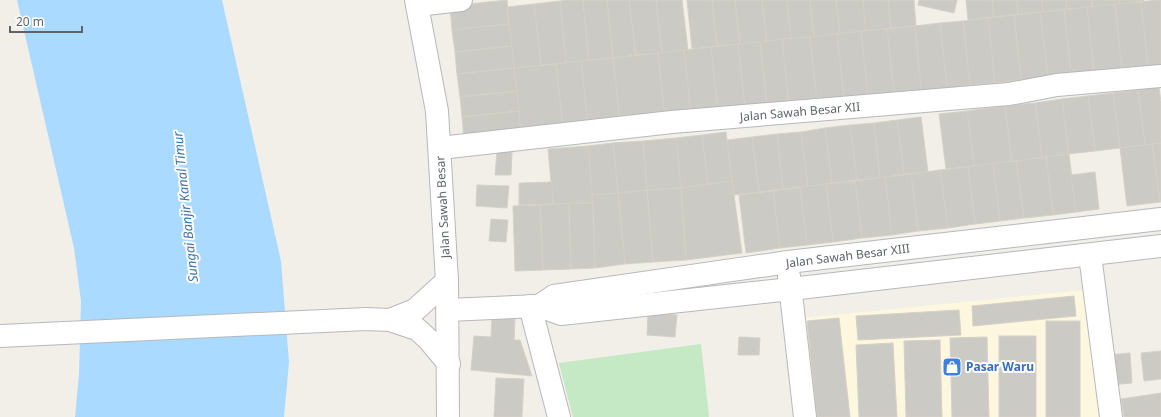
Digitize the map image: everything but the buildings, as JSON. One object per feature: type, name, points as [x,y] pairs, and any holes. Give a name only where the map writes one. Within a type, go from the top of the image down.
[{"type":"street","points":[[416,3],[461,0]]},
{"type":"street","name":"Jalan Sawah Besar","points":[[416,3],[437,111],[440,148],[448,310],[448,417]]},
{"type":"street","name":"Jalan Sawah Besar XII","points":[[440,148],[672,122],[1009,94],[1057,85],[1161,76]]},
{"type":"street","name":"Jalan Sawah Besar XIII","points":[[535,306],[554,296],[788,262],[1161,219]]},
{"type":"street","name":"Jalan Sawah Besar XIII","points":[[448,310],[535,306],[561,314],[1161,246]]},
{"type":"street","points":[[1090,255],[1111,417]]},
{"type":"street","points":[[788,262],[805,417]]},
{"type":"street","points":[[390,320],[416,310],[447,281]]},
{"type":"street","points":[[535,306],[560,417]]},
{"type":"street","points":[[0,336],[366,319],[390,320],[416,329],[429,340],[449,364]]},
{"type":"shaded area","name":"Pasar Waru","points":[[1085,290],[1100,417],[816,417],[803,318]]},
{"type":"green space","points":[[701,344],[709,417],[573,417],[559,363]]},
{"type":"water","name":"Sungai Banjir Kanal Timur","points":[[17,0],[222,0],[281,261],[289,362],[284,417],[75,417],[79,374],[81,301],[74,248]]},
{"type":"place","name":"Pasar Waru","points":[[952,367]]}]
